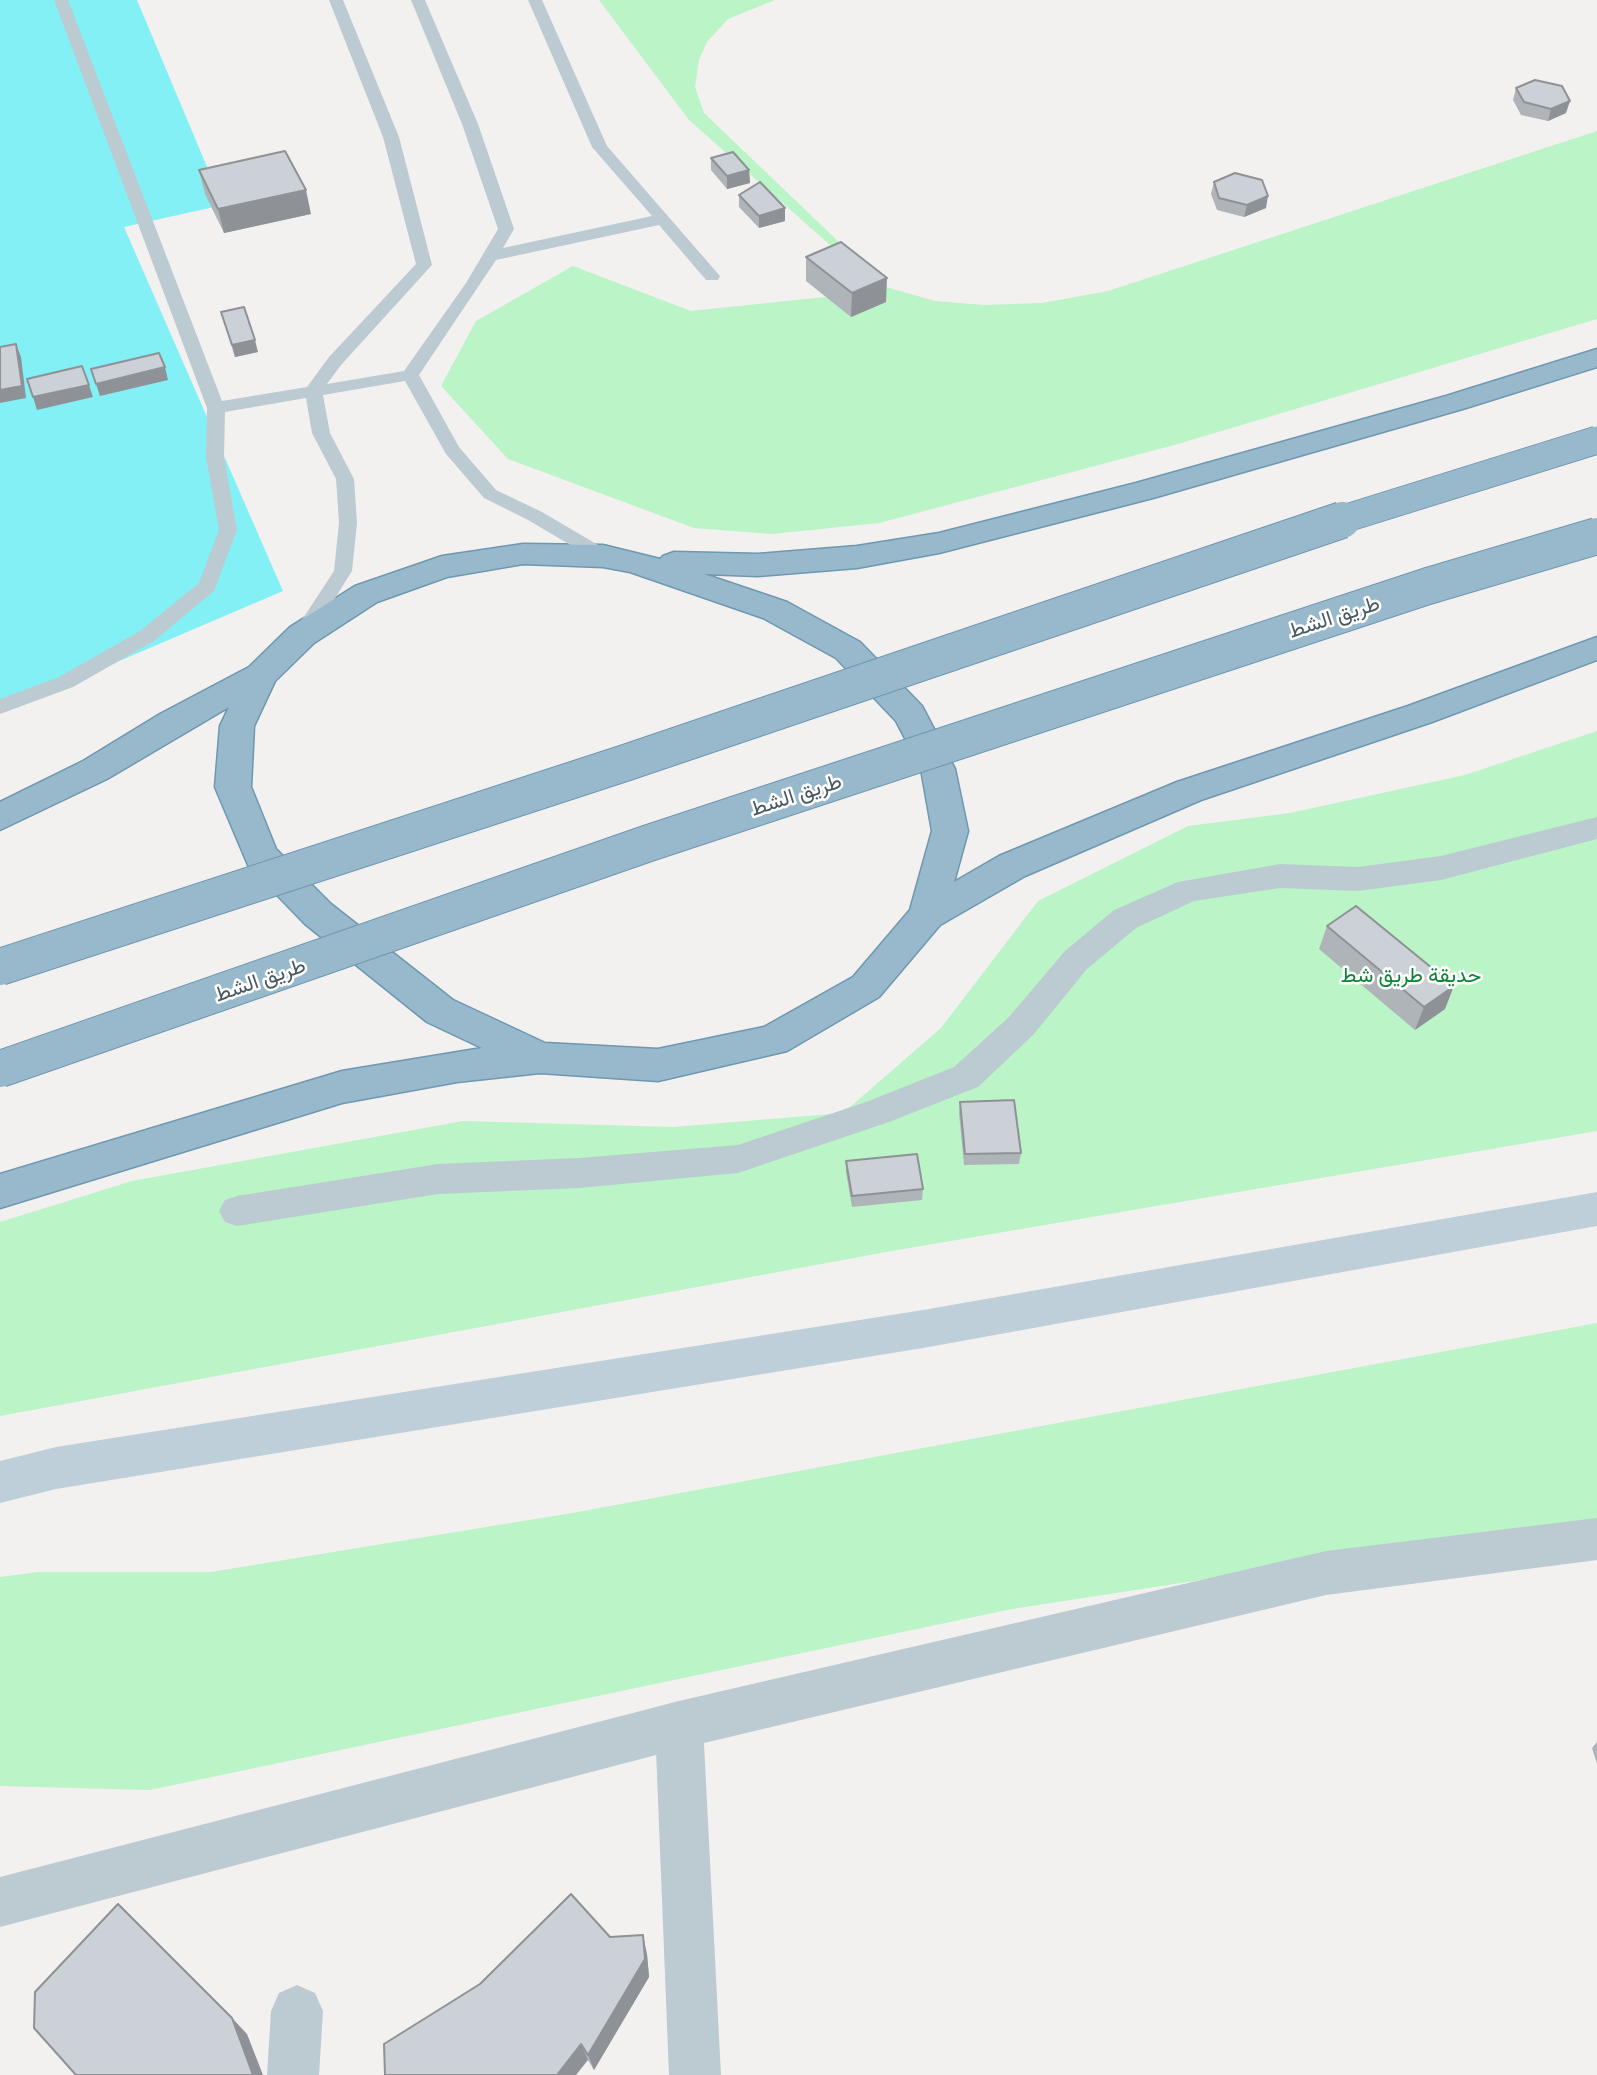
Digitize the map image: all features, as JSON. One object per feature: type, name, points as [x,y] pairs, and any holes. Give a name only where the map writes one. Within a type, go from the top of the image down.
[{"type":"highway","points":[[0,817],[95,770],[172,723],[261,675],[302,635],[366,594],[442,566],[523,554],[758,565],[857,557],[939,543],[1142,491],[1443,406],[1597,358]]},
{"type":"highway","points":[[0,967],[638,758],[1378,507],[1597,440]]},
{"type":"highway","name":"طريق الشط","points":[[0,1069],[649,843],[1428,586],[1597,536]]},
{"type":"highway","points":[[619,559],[775,610],[848,650],[910,714],[938,769],[950,831],[927,915]]},
{"type":"highway","points":[[0,1191],[342,1087],[457,1066],[541,1058],[658,1065],[773,1040],[866,987],[927,915],[1012,866],[1189,791],[1420,714],[1597,649]]},
{"type":"highway","points":[[261,675],[237,726],[233,787],[261,856],[318,914],[440,1011],[541,1058]]},
{"type":"main road","points":[[0,1482],[57,1468],[923,1329],[1597,1209]]},
{"type":"street","points":[[237,1211],[438,1179],[579,1173],[738,1159],[877,1112],[966,1077],[1021,1026],[1076,960],[1125,919],[1189,890],[1280,876],[1358,879],[1441,868],[1597,828]]},
{"type":"street","points":[[0,1902],[679,1725],[1326,1573],[1597,1539]]},
{"type":"street","points":[[679,1725],[695,2075]]},
{"type":"street","points":[[293,2075],[297,2011]]},
{"type":"lane","points":[[0,707],[66,682],[147,636],[207,586],[228,530],[215,457],[216,408],[61,0]]},
{"type":"lane","points":[[302,635],[343,571],[348,523],[345,479],[321,433],[313,391],[335,361],[424,265],[391,136],[336,0]]},
{"type":"lane","points":[[216,408],[410,375],[506,229],[470,124],[418,0]]},
{"type":"lane","points":[[535,0],[600,147],[712,276]]},
{"type":"lane","points":[[490,256],[662,219]]},
{"type":"lane","points":[[410,375],[452,450],[490,494],[619,559]]},
{"type":"green space","points":[[599,0],[775,0],[728,19],[707,42],[699,60],[695,87],[704,113],[886,287],[935,301],[984,305],[1042,303],[1108,291],[1597,131],[1597,319],[1178,444],[879,523],[772,534],[694,528],[508,459],[441,386],[476,321],[573,266],[691,311],[882,291],[689,120]]},
{"type":"green space","name":"حديقة طريق شط","points":[[1597,731],[1597,1131],[886,1252],[0,1416],[0,1222],[132,1181],[463,1121],[674,1127],[843,1113],[941,1028],[1038,901],[1188,826],[1290,813],[1465,775]]},
{"type":"green space","points":[[1597,1323],[1597,1519],[1012,1609],[150,1790],[0,1786],[0,1577],[38,1572],[211,1572],[578,1512]]},
{"type":"water","points":[[0,0],[137,0],[223,205],[124,227],[283,591],[0,712]]},
{"type":"building","points":[[1535,80],[1562,86],[1570,101],[1551,109],[1524,102],[1516,88]]},
{"type":"building","points":[[285,151],[306,190],[218,209],[199,170]]},
{"type":"building","points":[[733,152],[749,170],[727,176],[711,158]]},
{"type":"building","points":[[1235,173],[1262,180],[1268,196],[1247,205],[1219,198],[1214,182]]},
{"type":"building","points":[[760,182],[785,208],[759,216],[739,195]]},
{"type":"building","points":[[841,242],[887,278],[852,293],[806,257]]},
{"type":"building","points":[[244,307],[255,340],[232,345],[221,312]]},
{"type":"building","points":[[16,344],[22,386],[0,390],[0,347]]},
{"type":"building","points":[[159,353],[165,367],[96,384],[91,369]]},
{"type":"building","points":[[82,366],[89,385],[33,397],[27,379]]},
{"type":"building","points":[[1356,906],[1454,986],[1424,1007],[1327,926]]},
{"type":"building","points":[[1014,1100],[1021,1153],[965,1154],[960,1102]]},
{"type":"building","points":[[917,1154],[923,1189],[852,1196],[846,1161]]},
{"type":"building","points":[[571,1894],[610,1937],[643,1935],[645,1959],[588,2055],[581,2044],[557,2075],[385,2075],[384,2044],[480,1984]]},
{"type":"building","points":[[118,1904],[232,2018],[253,2075],[76,2075],[34,2028],[35,1992]]}]
